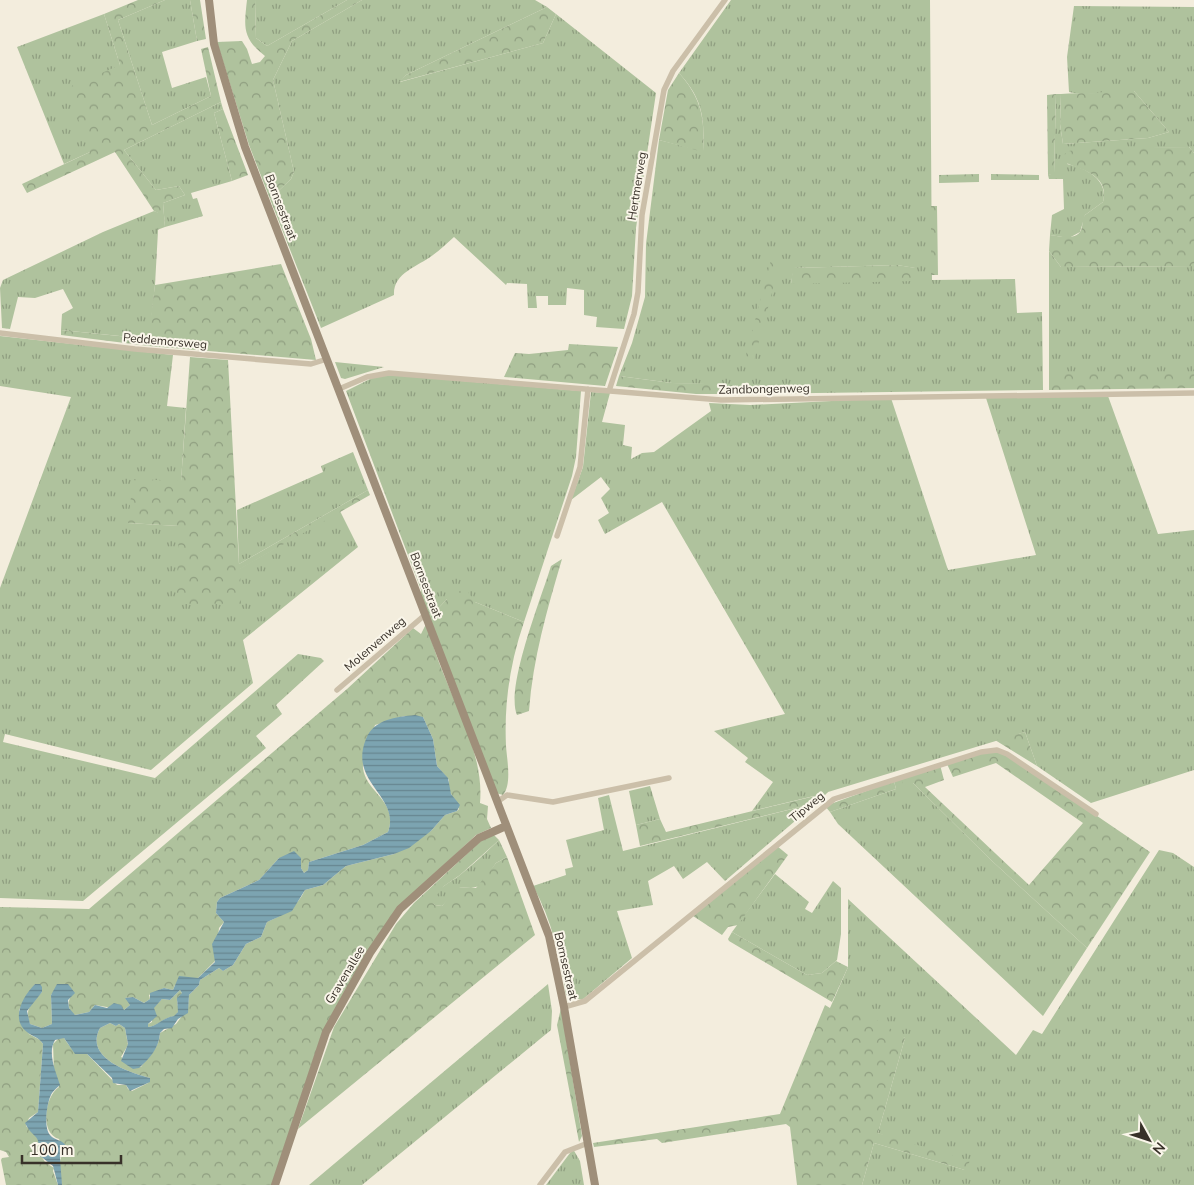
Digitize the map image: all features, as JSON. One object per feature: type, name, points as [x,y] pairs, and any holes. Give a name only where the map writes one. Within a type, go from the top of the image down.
[{"type":"street","name":"Bornsestraat","points":[[209,0],[214,44],[245,147],[549,936],[564,1007],[595,1185]]},
{"type":"street","name":"Hertmerweg","points":[[609,391],[634,314],[638,292],[642,215],[664,90],[673,71],[725,0]]},
{"type":"street","name":"Peddemorsweg","points":[[0,333],[135,349],[311,364],[328,359]]},
{"type":"street","name":"Zandbongenweg","points":[[339,389],[367,378],[390,373],[721,400],[1194,393]]},
{"type":"street","points":[[557,536],[580,467],[588,390]]},
{"type":"street","name":"Molenvenweg","points":[[337,690],[426,614]]},
{"type":"street","name":"Tipweg","points":[[564,1007],[585,1001],[834,799],[981,752],[997,750],[1007,754],[1096,814]]},
{"type":"street","points":[[497,802],[507,796],[553,802],[669,778]]},
{"type":"street","name":"Gravenallee","points":[[275,1185],[326,1032],[370,954],[400,910],[482,835],[506,826]]},
{"type":"street","points":[[540,1185],[565,1152],[588,1143]]},
{"type":"green space","points":[[138,0],[165,0],[118,20],[152,125],[211,96],[201,49],[208,47],[221,102],[124,150],[156,190],[179,186],[185,195],[163,203],[165,227],[157,230],[158,213],[154,211],[115,152],[27,193],[22,184],[90,152],[67,88],[120,65],[104,14]]},
{"type":"green space","points":[[165,0],[190,0],[197,41],[162,52],[172,88],[206,77],[211,96],[152,125],[118,20]]},
{"type":"green space","points":[[190,0],[200,0],[206,39],[197,41]]},
{"type":"green space","points":[[247,0],[255,0],[256,38],[267,46],[347,0],[362,0],[292,41],[273,80],[294,172],[291,179],[270,199],[249,145],[217,42],[242,41],[252,64],[260,62],[265,56],[252,43],[246,31]]},
{"type":"green space","points":[[255,0],[347,0],[267,46],[256,38]]},
{"type":"green space","points":[[362,0],[535,0],[547,7],[406,75],[400,82],[543,43],[556,14],[656,93],[636,228],[632,296],[624,329],[596,327],[597,317],[584,315],[584,290],[567,288],[566,305],[548,305],[548,296],[536,296],[537,308],[528,308],[527,284],[507,283],[506,285],[454,237],[433,255],[407,271],[397,281],[394,295],[321,328],[270,199],[291,179],[294,172],[273,80],[292,41]]},
{"type":"green space","points":[[731,0],[930,0],[932,280],[1015,279],[1017,313],[1042,312],[1043,390],[735,394],[738,385],[672,383],[619,376],[632,343],[645,297],[646,244],[659,140],[703,151],[703,128],[700,109],[693,91],[679,73]],"holes":[[[897,265],[915,268],[915,280],[791,283],[794,268]]]},
{"type":"green space","points":[[1074,6],[1194,7],[1194,153],[1189,147],[1080,150],[1067,164],[1081,168],[1099,181],[1104,194],[1103,202],[1085,215],[1080,232],[1069,238],[1050,235],[1052,215],[1064,209],[1063,179],[1049,179],[1048,175],[1054,173],[1056,94],[1061,94],[1060,124],[1063,144],[1148,138],[1169,132],[1134,91],[1093,94],[1069,92],[1067,57]]},
{"type":"green space","points":[[547,7],[556,14],[543,43],[399,82],[406,75]]},
{"type":"green space","points":[[104,14],[120,65],[90,152],[64,164],[17,47]]},
{"type":"green space","points":[[679,73],[687,82],[697,100],[702,119],[703,152],[659,140],[668,90]]},
{"type":"green space","points":[[1134,91],[1169,132],[1148,138],[1063,144],[1060,124],[1061,94]]},
{"type":"green space","points":[[1056,94],[1054,174],[1048,175],[1047,95]]},
{"type":"green space","points":[[221,102],[223,109],[214,113],[232,181],[191,193],[193,199],[197,198],[203,216],[165,227],[163,203],[185,195],[179,186],[156,190],[124,150]]},
{"type":"green space","points":[[223,109],[248,175],[232,181],[214,113]]},
{"type":"green space","points":[[1189,147],[1194,153],[1194,266],[1061,267],[1049,251],[1050,235],[1069,237],[1077,235],[1082,227],[1085,215],[1103,202],[1104,192],[1098,179],[1084,170],[1062,161],[1063,155],[1069,151],[1085,148]]},
{"type":"green space","points":[[979,174],[979,182],[939,183],[939,175]]},
{"type":"green space","points":[[991,174],[1039,175],[1039,180],[991,180]]},
{"type":"green space","points":[[931,206],[937,206],[938,275],[931,275]]},
{"type":"green space","points":[[154,211],[159,213],[155,285],[149,339],[61,330],[62,314],[73,308],[63,289],[35,298],[18,297],[10,329],[2,328],[0,288],[3,280],[103,232]]},
{"type":"green space","points":[[1049,251],[1061,267],[1194,266],[1194,374],[1049,374]]},
{"type":"green space","points":[[771,260],[776,265],[777,274],[753,364],[743,366]]},
{"type":"green space","points":[[281,264],[311,339],[316,360],[149,346],[61,335],[61,330],[148,339],[155,285]]},
{"type":"green space","points":[[897,265],[916,268],[915,281],[791,284],[793,268]]},
{"type":"green space","points":[[0,336],[173,355],[167,406],[186,408],[181,482],[128,523],[179,526],[239,569],[340,511],[358,547],[243,640],[253,683],[151,770],[5,734],[3,742],[155,778],[298,654],[321,658],[324,661],[276,705],[282,714],[256,736],[266,748],[83,901],[0,898],[0,588],[71,397],[0,386]]},
{"type":"green space","points":[[569,344],[618,347],[605,386],[504,377],[515,353],[529,354],[568,350]]},
{"type":"green space","points":[[190,357],[228,360],[239,564],[368,490],[370,495],[240,569],[241,604],[176,604],[179,526],[128,523],[133,479],[181,481]]},
{"type":"green space","points":[[335,362],[384,367],[345,379],[341,378]]},
{"type":"green space","points":[[380,374],[581,391],[576,457],[572,476],[524,622],[475,602],[447,599],[431,616],[346,391]]},
{"type":"green space","points":[[1049,374],[1194,374],[1194,388],[1049,390]]},
{"type":"green space","points":[[619,376],[672,383],[738,384],[735,394],[696,394],[616,386]]},
{"type":"green space","points":[[591,392],[610,393],[602,422],[625,425],[623,445],[632,447],[631,459],[642,453],[654,452],[711,411],[709,403],[750,405],[891,398],[948,570],[1036,555],[986,398],[1108,396],[1158,534],[1194,530],[1194,770],[1091,803],[1037,766],[1025,732],[828,792],[821,799],[814,796],[752,811],[773,782],[745,762],[748,758],[714,731],[785,714],[662,502],[605,534],[598,520],[609,513],[601,498],[610,489],[601,477],[571,500],[583,467]]},
{"type":"green space","points":[[353,452],[368,490],[239,564],[237,510],[323,472],[321,466]]},
{"type":"green space","points":[[562,559],[537,653],[529,711],[517,715],[515,702],[516,685],[526,642],[551,566]]},
{"type":"green space","points":[[465,588],[475,602],[524,622],[515,653],[507,699],[506,746],[508,778],[503,795],[496,793],[419,592],[423,591],[431,616],[447,599]]},
{"type":"green space","points":[[426,624],[439,663],[470,738],[478,770],[480,803],[488,806],[487,819],[491,828],[476,835],[397,909],[326,1026],[272,1185],[62,1185],[59,1172],[64,1152],[59,1139],[49,1130],[46,1114],[50,1098],[59,1087],[54,1070],[53,1044],[60,1037],[64,1038],[76,1052],[87,1054],[117,1085],[126,1085],[132,1091],[148,1083],[150,1078],[120,1067],[103,1055],[98,1048],[97,1039],[100,1028],[110,1023],[116,1026],[119,1024],[125,1028],[128,1045],[121,1057],[141,1067],[156,1048],[160,1033],[176,1024],[188,1008],[189,995],[199,985],[200,980],[219,968],[223,971],[233,965],[246,944],[261,937],[267,922],[289,910],[305,890],[323,885],[346,866],[394,854],[431,831],[445,815],[457,811],[459,809],[448,788],[449,780],[437,766],[433,739],[423,717],[404,716],[375,725],[366,753],[363,764],[365,777],[389,812],[388,832],[363,845],[309,862],[308,870],[304,873],[301,868],[301,858],[279,858],[259,880],[220,898],[217,902],[216,913],[224,922],[219,928],[215,961],[198,978],[175,985],[173,990],[164,988],[149,995],[150,999],[144,1003],[133,997],[125,998],[129,1000],[130,1005],[124,1010],[95,1005],[89,1012],[75,1015],[69,1007],[71,996],[51,994],[52,1024],[42,1028],[30,1024],[28,1018],[30,1006],[42,992],[35,984],[19,1010],[29,1034],[40,1040],[43,1044],[38,1112],[29,1118],[26,1126],[38,1137],[40,1142],[39,1152],[45,1162],[54,1168],[53,1171],[58,1185],[6,1185],[1,1160],[2,1158],[9,1157],[6,1152],[0,1150],[0,907],[89,909],[347,689],[413,628],[421,634]]},
{"type":"green space","points":[[1025,732],[1037,766],[995,740]]},
{"type":"green space","points":[[989,751],[1006,754],[1150,852],[1087,948],[992,861],[913,783],[904,786],[901,779],[940,765],[944,780],[925,787],[1029,885],[1083,823],[996,763],[953,777],[947,764]]},
{"type":"green space","points":[[901,779],[913,783],[992,861],[1087,948],[1043,1016],[838,824],[830,812],[896,789],[894,781]]},
{"type":"green space","points":[[894,781],[896,789],[830,812],[825,806]]},
{"type":"green space","points":[[650,786],[660,819],[636,825],[629,791]]},
{"type":"green space","points":[[609,795],[623,851],[816,803],[725,881],[707,862],[683,879],[674,866],[648,881],[653,905],[617,911],[632,958],[582,1000],[566,995],[554,939],[540,899],[533,886],[566,875],[565,869],[573,867],[566,840],[604,830],[598,798]]},
{"type":"green space","points":[[815,796],[821,799],[816,803],[640,846],[636,825],[660,819],[666,832]]},
{"type":"green space","points":[[493,834],[499,840],[460,875],[444,886],[432,901],[435,905],[442,906],[457,887],[476,888],[496,863],[507,857],[535,935],[298,1129],[334,1027],[396,924],[414,903],[481,841]]},
{"type":"green space","points":[[499,840],[507,857],[496,863],[480,886],[471,888],[460,887],[442,906],[435,905],[431,901],[440,889],[465,871]]},
{"type":"green space","points":[[777,846],[788,855],[738,925],[728,927],[722,935],[693,916]]},
{"type":"green space","points":[[1159,850],[1173,853],[1194,867],[1194,1185],[862,1185],[874,1143],[965,1170],[878,1133],[905,1038],[830,1008],[848,967],[848,899],[1016,1055],[1033,1030],[1042,1034]]},
{"type":"green space","points":[[775,874],[809,902],[805,909],[812,913],[833,881],[841,888],[841,934],[837,960],[822,973],[807,975],[732,932]]},
{"type":"green space","points":[[732,932],[807,975],[822,973],[836,961],[848,967],[832,1002],[729,941],[728,939]]},
{"type":"green space","points":[[548,984],[552,1011],[551,1030],[362,1185],[309,1185]]},
{"type":"green space","points":[[180,990],[182,993],[177,1002],[179,1011],[175,1016],[148,1027],[148,1024],[152,1022],[153,1008],[162,999],[170,1000]]},
{"type":"green space","points":[[844,999],[905,1038],[878,1133],[970,1161],[965,1170],[874,1143],[862,1185],[797,1185],[790,1127],[786,1124],[662,1143],[657,1139],[594,1147],[593,1143],[780,1114],[825,1005],[830,1008]]},
{"type":"green space","points":[[561,1008],[582,1136],[579,1142],[557,1025]]},
{"type":"green space","points":[[573,1149],[580,1161],[584,1185],[546,1185]]},
{"type":"water","points":[[415,715],[423,717],[433,739],[437,766],[448,778],[451,794],[460,805],[457,811],[445,815],[431,831],[409,848],[394,854],[346,866],[323,885],[305,890],[292,911],[267,922],[261,937],[246,944],[233,965],[223,971],[219,968],[200,980],[199,985],[189,995],[188,1013],[178,1019],[172,1028],[164,1029],[160,1033],[158,1043],[153,1052],[139,1068],[133,1069],[121,1061],[128,1044],[125,1028],[119,1024],[116,1026],[110,1023],[100,1028],[97,1039],[98,1048],[103,1055],[120,1067],[150,1078],[150,1082],[130,1091],[126,1085],[113,1083],[112,1078],[87,1054],[75,1054],[64,1038],[55,1040],[52,1057],[60,1085],[50,1097],[46,1120],[50,1135],[63,1142],[66,1146],[60,1158],[62,1185],[58,1185],[53,1166],[39,1155],[37,1139],[25,1123],[38,1112],[43,1044],[38,1038],[27,1032],[19,1021],[20,1008],[26,995],[35,984],[40,984],[42,987],[42,992],[27,1011],[30,1024],[42,1028],[52,1024],[51,995],[57,984],[68,984],[75,993],[68,1000],[69,1008],[75,1015],[89,1012],[95,1005],[107,1008],[114,1003],[121,1005],[124,1010],[130,1005],[125,998],[133,997],[144,1003],[150,999],[150,993],[164,988],[173,990],[179,976],[198,978],[215,962],[212,944],[224,922],[216,913],[217,902],[220,898],[259,880],[279,858],[294,851],[301,858],[301,868],[304,873],[308,870],[309,862],[363,845],[388,832],[390,819],[388,808],[368,778],[362,754],[366,739],[374,727],[386,720]],"holes":[[[180,990],[182,993],[177,998],[178,1012],[174,1016],[148,1027],[148,1024],[157,1016],[154,1008],[162,999],[170,1000]]]}]
